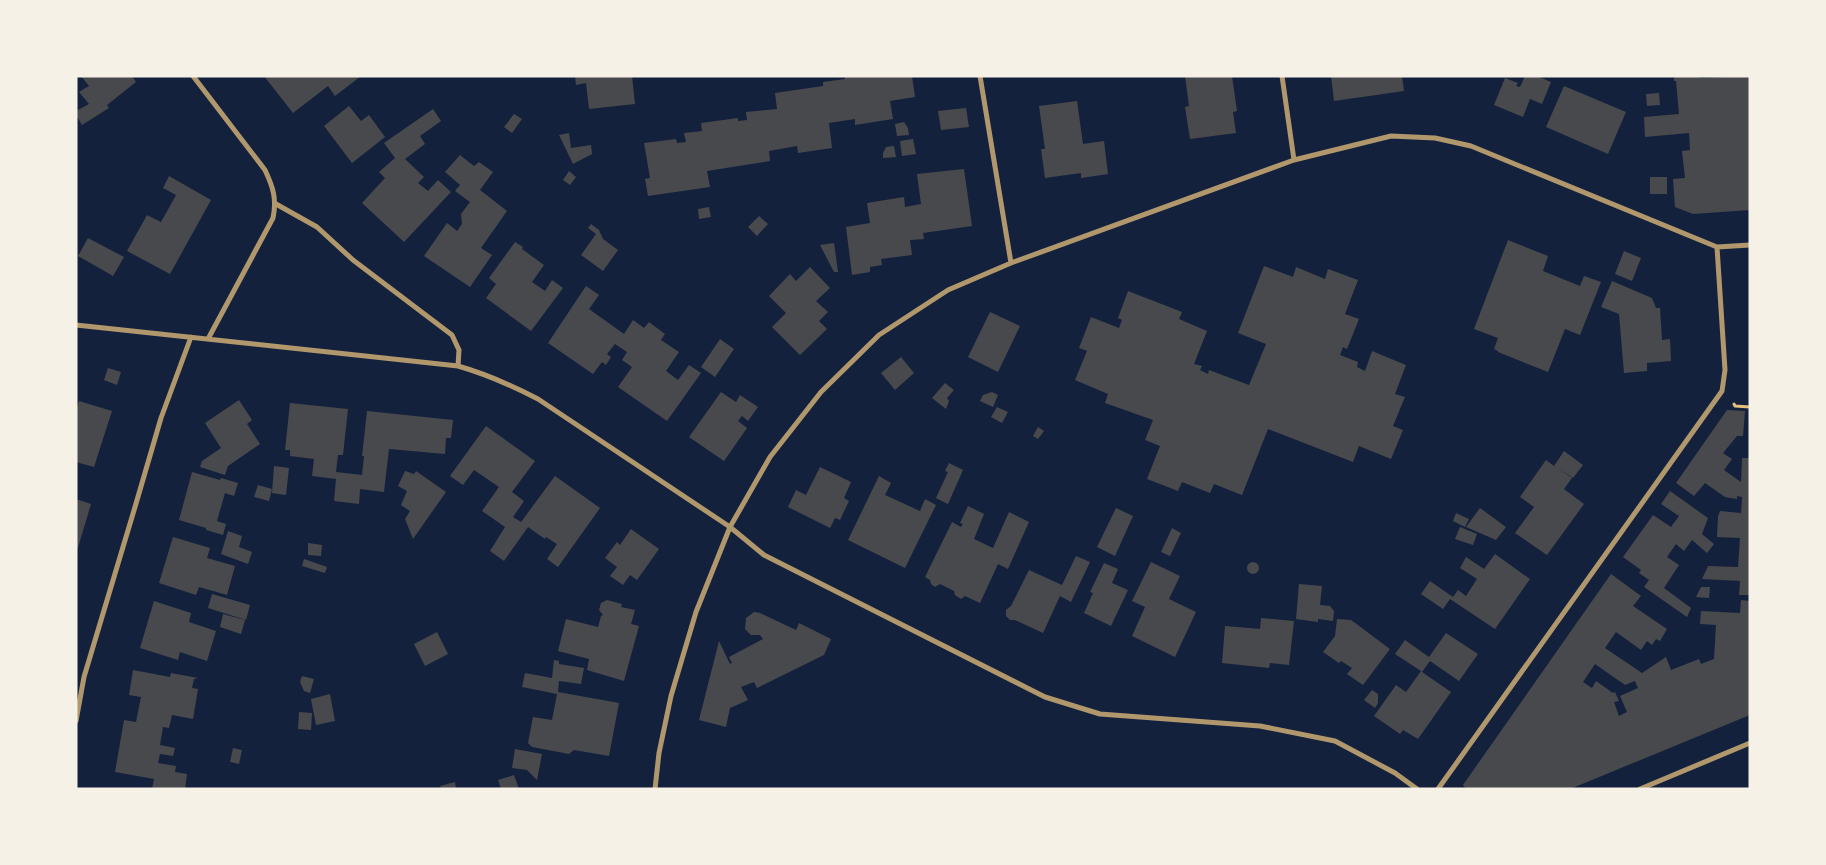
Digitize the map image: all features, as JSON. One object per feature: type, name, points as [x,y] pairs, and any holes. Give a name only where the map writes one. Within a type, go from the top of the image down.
[{"type":"street","points":[[193,76],[264,170],[273,187],[276,204],[273,218],[208,338]]},
{"type":"street","points":[[980,76],[1011,263]]},
{"type":"street","points":[[1282,76],[1294,160]]},
{"type":"street","points":[[655,789],[671,696],[696,612],[730,527],[775,450],[821,392],[879,335],[948,290],[1011,263],[1294,160],[1391,136],[1435,138],[1471,146],[1717,247],[1750,245]]},
{"type":"street","points":[[276,204],[317,227],[353,260],[452,336],[459,350],[458,366]]},
{"type":"street","points":[[1438,789],[1722,391],[1725,370],[1717,247]]},
{"type":"street","points":[[76,325],[458,366],[505,382],[538,399],[730,527],[764,555],[1045,697],[1100,714],[1260,726],[1335,741],[1395,773],[1417,789]]},
{"type":"street","points":[[76,721],[84,676],[161,418],[191,337]]},
{"type":"street","points":[[1640,789],[1750,743]]},
{"type":"building","points":[[81,76],[132,76],[136,82],[107,105],[109,108],[82,125],[76,115],[76,111],[89,104],[79,92],[89,86]]},
{"type":"building","points":[[264,76],[361,76],[335,96],[328,86],[293,113]]},
{"type":"building","points":[[575,76],[632,76],[635,104],[589,109],[586,83],[576,85]]},
{"type":"building","points":[[844,76],[912,76],[915,97],[890,101],[893,119],[855,125],[855,119],[829,123],[832,148],[798,153],[797,146],[769,151],[770,161],[707,171],[710,187],[648,196],[645,179],[650,178],[644,143],[676,139],[677,143],[686,142],[684,133],[702,131],[701,123],[738,118],[738,121],[747,120],[746,112],[777,109],[775,93],[823,86],[823,82],[845,79]]},
{"type":"building","points":[[1185,76],[1232,76],[1237,111],[1233,112],[1236,133],[1190,139],[1185,107],[1189,106]]},
{"type":"building","points":[[1331,76],[1402,76],[1404,91],[1334,101]]},
{"type":"building","points":[[1525,76],[1537,76],[1551,82],[1542,104],[1530,99],[1523,117],[1494,105],[1505,78],[1518,83],[1516,86],[1520,87]]},
{"type":"building","points":[[1674,76],[1700,76],[1700,78],[1750,76],[1750,210],[1693,214],[1675,207],[1673,179],[1685,178],[1682,151],[1690,150],[1689,133],[1645,137],[1644,117],[1679,114]]},
{"type":"building","points":[[1564,86],[1626,112],[1608,154],[1546,127]]},
{"type":"building","points":[[1659,93],[1660,105],[1647,106],[1646,94]]},
{"type":"building","points":[[1077,101],[1083,144],[1104,141],[1108,174],[1081,178],[1081,173],[1045,178],[1041,149],[1045,149],[1039,106]]},
{"type":"building","points":[[349,106],[361,121],[369,115],[385,137],[352,163],[324,126]]},
{"type":"building","points":[[966,108],[969,127],[941,130],[938,111]]},
{"type":"building","points":[[433,109],[441,121],[420,136],[425,144],[405,159],[424,177],[418,183],[428,191],[438,180],[451,192],[404,242],[362,203],[385,178],[379,172],[395,158],[384,143]]},
{"type":"building","points":[[514,114],[522,119],[512,133],[504,127]]},
{"type":"building","points":[[904,122],[908,128],[909,135],[897,136],[895,124]]},
{"type":"building","points":[[569,133],[571,148],[591,145],[592,154],[573,164],[559,135]]},
{"type":"building","points":[[913,139],[916,154],[902,156],[900,141]]},
{"type":"building","points":[[894,146],[896,157],[883,158],[886,147]]},
{"type":"building","points":[[460,155],[474,166],[479,162],[493,172],[480,190],[507,211],[481,248],[492,255],[470,287],[424,256],[447,223],[457,231],[462,224],[461,214],[470,202],[455,191],[460,185],[445,172]]},
{"type":"building","points":[[964,169],[972,226],[923,233],[924,239],[910,240],[912,255],[881,259],[882,265],[870,267],[870,272],[852,275],[846,227],[870,223],[867,203],[904,197],[905,207],[921,204],[917,174]]},
{"type":"building","points":[[569,171],[576,177],[570,185],[563,180]]},
{"type":"building","points":[[169,176],[211,200],[170,274],[127,251],[147,215],[161,222],[176,195],[163,188]]},
{"type":"building","points":[[1650,177],[1667,177],[1667,194],[1650,194]]},
{"type":"building","points":[[709,207],[711,217],[699,219],[698,209]]},
{"type":"building","points":[[759,216],[768,224],[757,236],[748,227]]},
{"type":"building","points":[[591,224],[599,230],[603,239],[618,250],[603,271],[581,255],[596,234],[588,228]]},
{"type":"building","points":[[88,238],[124,257],[113,276],[78,256]]},
{"type":"building","points":[[1508,240],[1548,256],[1543,271],[1580,286],[1584,276],[1601,282],[1580,335],[1565,329],[1548,372],[1498,352],[1494,349],[1498,338],[1474,329]]},
{"type":"building","points":[[515,242],[544,265],[532,282],[545,291],[552,280],[563,288],[531,331],[486,298],[496,284],[489,278]]},
{"type":"building","points":[[834,243],[838,272],[834,272],[820,245]]},
{"type":"building","points":[[1624,251],[1641,258],[1632,281],[1615,274]]},
{"type":"building","points":[[1264,266],[1293,277],[1296,267],[1325,279],[1328,269],[1358,280],[1345,314],[1359,319],[1347,349],[1343,347],[1340,355],[1358,362],[1357,367],[1365,371],[1372,351],[1406,365],[1395,394],[1405,397],[1393,426],[1403,430],[1391,459],[1359,446],[1353,462],[1268,429],[1242,495],[1214,484],[1210,493],[1182,482],[1178,491],[1147,479],[1160,446],[1145,440],[1153,420],[1105,403],[1108,394],[1075,380],[1087,351],[1079,348],[1091,317],[1119,328],[1122,320],[1118,318],[1128,291],[1182,312],[1179,319],[1207,331],[1194,364],[1202,366],[1200,370],[1208,374],[1209,370],[1249,385],[1266,344],[1238,333]]},
{"type":"building","points":[[810,267],[830,288],[816,301],[828,312],[819,321],[827,329],[800,355],[772,327],[786,313],[769,296],[790,274],[796,281]]},
{"type":"building","points":[[1612,281],[1652,298],[1656,308],[1660,308],[1662,340],[1670,339],[1671,361],[1647,363],[1647,371],[1624,373],[1619,314],[1601,307]]},
{"type":"building","points":[[586,286],[599,295],[589,309],[624,334],[633,320],[644,328],[649,322],[665,334],[661,340],[679,352],[666,371],[678,380],[689,365],[701,373],[667,421],[618,387],[632,367],[622,360],[627,352],[615,344],[607,354],[611,357],[606,365],[602,362],[593,374],[548,343]]},
{"type":"building","points":[[990,312],[1020,326],[998,372],[968,357]]},
{"type":"building","points":[[720,339],[734,349],[715,377],[701,367]]},
{"type":"building","points":[[901,357],[914,373],[895,390],[881,373]]},
{"type":"building","points":[[108,368],[121,372],[117,385],[104,380]]},
{"type":"building","points":[[945,383],[954,390],[947,398],[949,401],[946,409],[932,398]]},
{"type":"building","points":[[721,392],[736,402],[740,395],[758,407],[748,421],[742,416],[738,421],[747,428],[724,461],[689,437]]},
{"type":"building","points":[[992,392],[998,395],[993,407],[980,401],[983,395]]},
{"type":"building","points":[[239,400],[252,420],[247,424],[260,444],[228,466],[225,475],[200,467],[202,461],[221,448],[205,423]]},
{"type":"building","points":[[79,401],[112,411],[94,467],[76,462],[76,410]]},
{"type":"building","points":[[290,403],[348,409],[343,455],[338,455],[336,472],[362,475],[367,411],[453,420],[451,438],[446,438],[445,454],[389,449],[384,492],[360,489],[359,504],[334,501],[336,479],[312,476],[314,459],[290,456],[290,450],[285,450]]},
{"type":"building","points":[[997,407],[1008,412],[1002,423],[991,417]]},
{"type":"building","points":[[1727,410],[1745,411],[1743,436],[1737,436],[1723,453],[1732,459],[1724,470],[1741,482],[1742,458],[1750,458],[1750,595],[1739,595],[1740,581],[1702,579],[1708,566],[1738,567],[1740,538],[1717,537],[1718,516],[1720,511],[1741,513],[1742,497],[1737,496],[1737,499],[1725,497],[1705,483],[1694,496],[1676,483]]},
{"type":"building","points":[[486,426],[535,461],[512,492],[524,501],[513,517],[521,522],[555,476],[600,508],[558,567],[547,559],[557,544],[546,537],[545,539],[528,527],[504,561],[490,551],[505,527],[482,511],[499,487],[474,470],[463,485],[450,476]]},
{"type":"building","points":[[1038,427],[1044,431],[1038,439],[1033,436]]},
{"type":"building","points":[[1564,451],[1583,465],[1573,478],[1557,467],[1572,478],[1564,489],[1584,504],[1547,555],[1515,533],[1534,507],[1520,497],[1546,460],[1554,466]]},
{"type":"building","points":[[949,463],[963,470],[948,504],[936,498],[948,472],[945,471]]},
{"type":"building","points":[[274,466],[289,468],[286,495],[272,493]]},
{"type":"building","points":[[820,467],[851,482],[844,498],[849,501],[840,520],[835,518],[830,528],[788,507],[796,490],[806,495]]},
{"type":"building","points":[[405,471],[414,474],[416,471],[446,492],[413,539],[405,519],[410,511],[401,505],[407,491],[398,486]]},
{"type":"building","points":[[192,472],[238,483],[234,496],[225,493],[217,521],[226,524],[223,535],[179,520]]},
{"type":"building","points":[[879,476],[891,483],[885,495],[920,511],[925,499],[936,505],[905,568],[848,540]]},
{"type":"building","points":[[258,485],[272,489],[269,501],[254,497]]},
{"type":"building","points":[[1670,491],[1708,518],[1702,534],[1714,544],[1707,553],[1692,540],[1684,551],[1676,544],[1667,557],[1679,565],[1664,588],[1691,608],[1687,617],[1644,587],[1649,580],[1639,573],[1641,570],[1623,557],[1653,515],[1671,527],[1679,516],[1661,504]]},
{"type":"building","points":[[76,499],[91,504],[77,551],[76,551]]},
{"type":"building","points":[[968,506],[984,514],[974,539],[993,548],[1009,512],[1029,522],[1008,569],[998,564],[980,603],[965,596],[961,599],[955,595],[954,591],[940,584],[935,587],[925,577],[952,522],[961,527],[963,524],[960,523]]},
{"type":"building","points":[[1116,508],[1133,516],[1115,556],[1097,547]]},
{"type":"building","points":[[1480,508],[1506,527],[1496,540],[1466,527]]},
{"type":"building","points":[[1456,513],[1469,519],[1465,527],[1453,521]]},
{"type":"building","points":[[1460,527],[1477,534],[1473,545],[1455,539]]},
{"type":"building","points":[[1172,528],[1181,533],[1170,556],[1161,552]]},
{"type":"building","points":[[631,529],[659,549],[637,580],[630,575],[623,585],[610,576],[617,567],[605,558],[617,542],[620,545]]},
{"type":"building","points":[[228,531],[242,536],[239,547],[252,552],[248,564],[221,554]]},
{"type":"building","points":[[173,537],[210,548],[207,558],[235,566],[227,595],[199,587],[196,595],[159,583]]},
{"type":"building","points":[[308,543],[322,545],[321,556],[308,555]]},
{"type":"building","points":[[1495,554],[1530,579],[1495,629],[1450,599],[1443,609],[1421,594],[1430,581],[1453,597],[1458,590],[1466,596],[1477,579],[1460,568],[1466,557],[1484,569]]},
{"type":"building","points":[[1076,556],[1090,562],[1071,602],[1060,596],[1043,633],[1015,620],[1010,620],[1006,616],[1006,610],[1011,606],[1029,570],[1062,585]]},
{"type":"building","points":[[304,559],[327,567],[325,573],[302,566]]},
{"type":"building","points":[[1151,562],[1180,576],[1169,599],[1196,612],[1175,657],[1132,636],[1145,607],[1132,601]]},
{"type":"building","points":[[1255,562],[1258,563],[1258,573],[1251,574],[1248,573],[1247,566],[1248,563]]},
{"type":"building","points":[[1104,563],[1118,569],[1112,583],[1128,590],[1111,626],[1084,613],[1093,593],[1090,592]]},
{"type":"building","points":[[1611,574],[1641,596],[1633,606],[1667,629],[1660,641],[1656,639],[1652,645],[1647,641],[1641,650],[1616,632],[1605,648],[1642,673],[1666,657],[1671,670],[1699,659],[1701,664],[1714,659],[1716,625],[1700,624],[1701,611],[1740,613],[1741,600],[1750,601],[1750,715],[1570,789],[1466,789],[1463,785]],"holes":[[[1595,664],[1625,685],[1635,681],[1638,688],[1620,696],[1627,712],[1619,716],[1614,702],[1619,701],[1615,692],[1613,693],[1596,681],[1592,688],[1583,682]]]},
{"type":"building","points":[[1299,584],[1322,586],[1320,605],[1330,606],[1334,611],[1333,621],[1318,619],[1318,622],[1296,619]]},
{"type":"building","points":[[1701,587],[1710,587],[1709,598],[1696,597]]},
{"type":"building","points":[[212,594],[250,605],[246,620],[208,608]]},
{"type":"building","points":[[607,600],[622,604],[621,607],[635,610],[631,624],[639,626],[624,681],[587,670],[589,659],[558,651],[566,619],[598,627],[603,615],[599,610],[601,603]]},
{"type":"building","points":[[154,601],[191,613],[189,622],[216,631],[207,661],[180,652],[178,660],[140,648]]},
{"type":"building","points":[[754,612],[796,630],[799,623],[831,639],[824,655],[757,688],[754,682],[741,687],[748,700],[730,708],[726,727],[699,720],[719,641],[730,664],[732,663],[729,657],[763,639],[760,635],[751,635],[745,629],[746,618]]},
{"type":"building","points":[[223,614],[245,620],[241,634],[220,627]]},
{"type":"building","points":[[1261,618],[1294,621],[1289,665],[1270,663],[1269,668],[1222,663],[1225,626],[1260,629]]},
{"type":"building","points":[[1337,619],[1351,620],[1390,649],[1363,685],[1347,674],[1352,668],[1341,661],[1339,663],[1323,652],[1335,636]]},
{"type":"building","points":[[437,632],[448,654],[425,666],[414,644]]},
{"type":"building","points":[[1446,633],[1478,654],[1459,681],[1430,661],[1422,672],[1451,692],[1418,739],[1403,730],[1400,734],[1374,716],[1396,685],[1406,692],[1421,671],[1395,654],[1405,640],[1429,657]]},
{"type":"building","points":[[554,660],[559,661],[559,664],[584,668],[581,684],[559,681],[558,692],[619,703],[609,756],[574,750],[569,754],[532,747],[528,743],[533,717],[552,720],[557,694],[522,687],[525,673],[552,678]]},
{"type":"building","points":[[133,670],[170,677],[171,673],[198,678],[194,679],[192,688],[198,689],[193,719],[172,715],[169,728],[163,727],[160,745],[175,748],[173,756],[160,754],[158,763],[176,766],[175,772],[187,774],[185,789],[152,789],[154,779],[115,772],[124,720],[136,722],[141,697],[129,695]]},
{"type":"building","points":[[302,676],[314,679],[310,693],[304,691],[300,682]]},
{"type":"building","points":[[1372,690],[1378,694],[1378,703],[1375,708],[1364,700]]},
{"type":"building","points":[[330,694],[335,721],[316,725],[311,699]]},
{"type":"building","points":[[299,712],[312,713],[311,730],[298,729]]},
{"type":"building","points":[[233,748],[242,750],[239,764],[230,762]]},
{"type":"building","points":[[515,749],[542,754],[537,780],[527,770],[512,768]]},
{"type":"building","points":[[514,775],[519,789],[501,789],[498,780]]},
{"type":"building","points":[[455,782],[456,789],[441,789],[440,786]]}]
